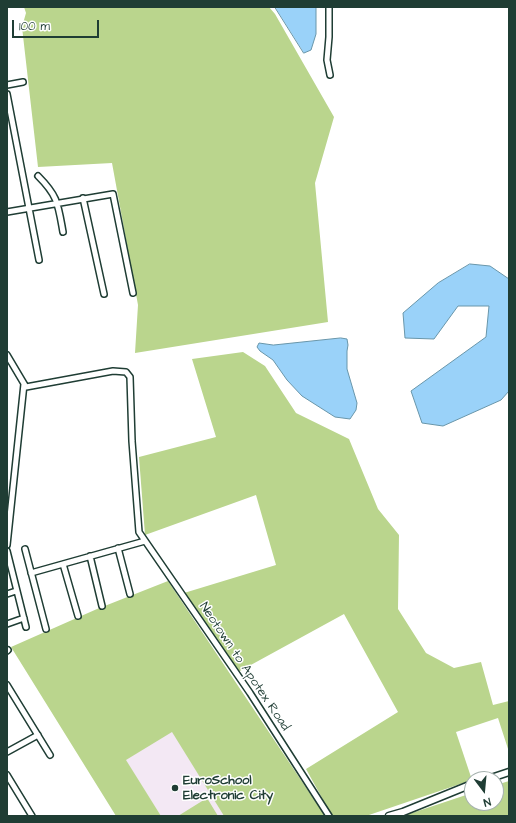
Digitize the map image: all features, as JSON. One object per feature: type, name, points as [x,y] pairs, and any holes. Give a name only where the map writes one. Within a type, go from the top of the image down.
[{"type":"street","points":[[329,7],[327,60],[330,74]]},
{"type":"street","points":[[7,85],[23,82]]},
{"type":"street","points":[[7,94],[39,260]]},
{"type":"street","points":[[38,176],[51,190],[58,203],[63,232]]},
{"type":"street","points":[[7,212],[113,194],[133,293]]},
{"type":"street","points":[[83,198],[104,294]]},
{"type":"street","points":[[7,355],[25,386],[7,545]]},
{"type":"street","name":"Neotown to Apotex Road","points":[[25,386],[114,371],[126,372],[130,377],[132,441],[139,532],[250,693],[329,816]]},
{"type":"street","points":[[31,573],[145,541]]},
{"type":"street","points":[[118,548],[130,594]]},
{"type":"street","points":[[25,549],[46,629]]},
{"type":"street","points":[[7,551],[9,566],[26,627]]},
{"type":"street","points":[[90,556],[102,606]]},
{"type":"street","points":[[64,564],[78,616]]},
{"type":"street","points":[[7,594],[16,591]]},
{"type":"street","points":[[7,624],[24,618]]},
{"type":"street","points":[[7,685],[50,755]]},
{"type":"street","points":[[7,752],[38,735]]},
{"type":"street","points":[[7,775],[32,816]]},
{"type":"street","points":[[389,816],[464,787]]},
{"type":"shaded area","name":"EuroSchool Electronic City","points":[[172,731],[224,816],[161,816],[125,760]]},
{"type":"green space","points":[[24,7],[269,7],[275,14],[334,117],[315,183],[328,322],[135,353],[138,305],[112,163],[38,167],[22,27],[26,13]]},
{"type":"green space","points":[[243,352],[265,366],[296,413],[349,439],[378,509],[399,535],[398,609],[426,653],[454,668],[481,662],[493,705],[509,701],[509,752],[498,718],[456,732],[469,771],[464,771],[464,783],[366,816],[332,816],[306,769],[398,712],[344,614],[238,672],[184,593],[276,565],[256,495],[145,535],[139,457],[216,437],[192,359]]},
{"type":"green space","points":[[168,581],[325,816],[224,816],[172,732],[126,760],[161,816],[116,816],[11,647],[97,609]]},
{"type":"green space","points":[[509,781],[509,816],[403,816],[464,796],[464,811],[504,811],[504,783]]},
{"type":"green space","points":[[207,798],[218,816],[178,816]]},
{"type":"water","points":[[275,7],[316,7],[316,34],[311,50],[304,53]]},
{"type":"water","points":[[470,264],[490,266],[509,279],[509,391],[501,400],[443,426],[422,423],[411,391],[486,337],[489,306],[458,306],[434,339],[405,338],[403,313],[438,283]]},
{"type":"water","points":[[341,338],[347,339],[347,369],[357,403],[356,410],[350,419],[335,417],[302,396],[287,380],[273,360],[260,351],[257,347],[259,343],[273,345]]},
{"type":"place","name":"EuroSchool Electronic City","points":[[175,788]]}]
